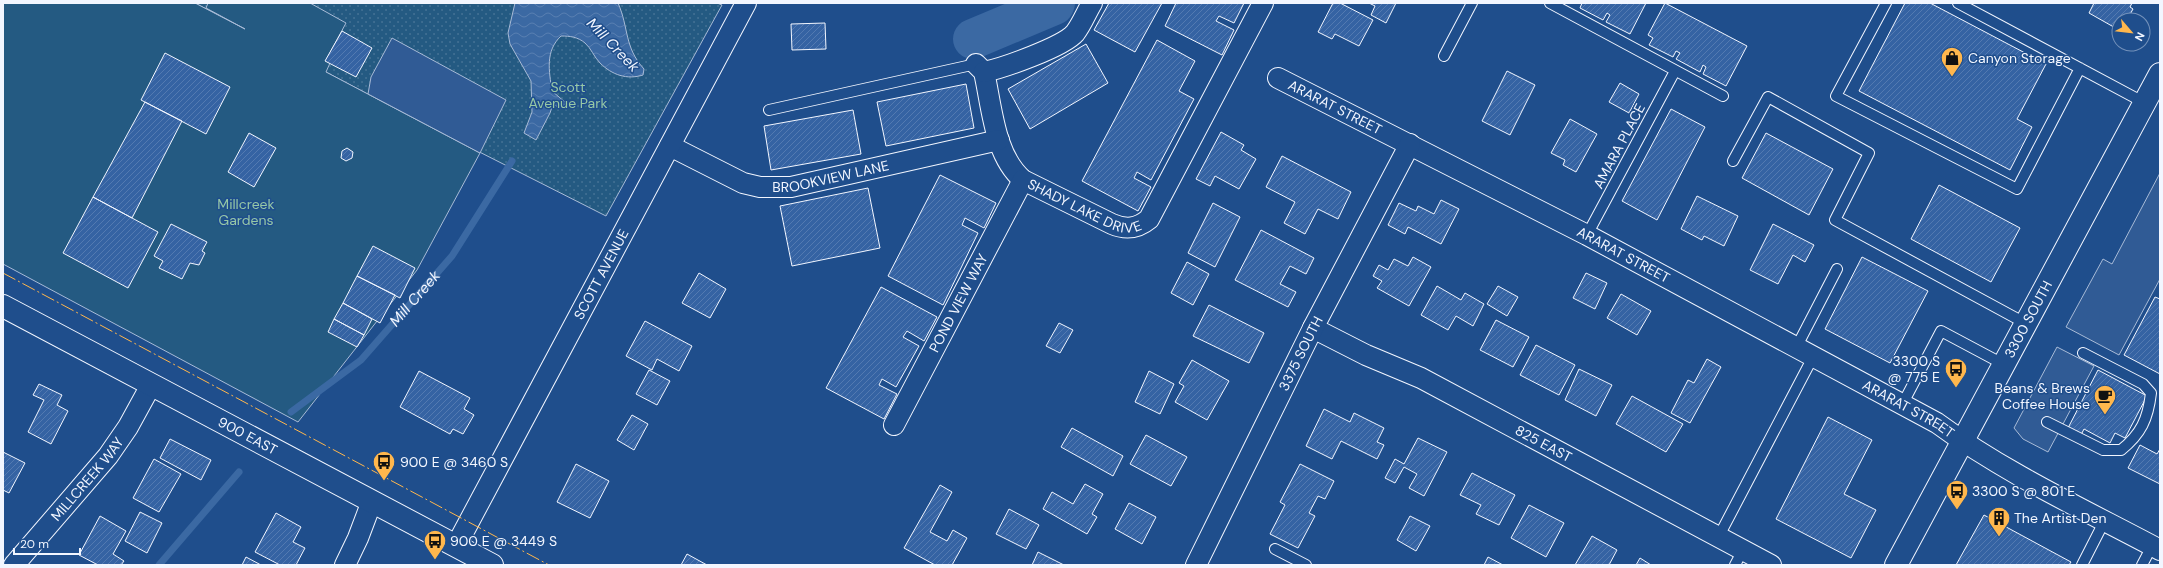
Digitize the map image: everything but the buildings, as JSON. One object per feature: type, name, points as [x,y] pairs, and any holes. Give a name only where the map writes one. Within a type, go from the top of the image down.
[{"type":"main road","name":"3300 SOUTH","points":[[1896,565],[2160,74]]},
{"type":"main road","name":"900 EAST","points":[[3,306],[492,565]]},
{"type":"street","name":"SCOTT AVENUE","points":[[456,546],[746,3]]},
{"type":"street","points":[[980,68],[1005,68],[1060,43],[1074,34],[1092,3]]},
{"type":"street","name":"SHADY LAKE DRIVE","points":[[980,68],[999,140],[1013,172],[1023,180],[1121,228],[1142,225],[1149,219],[1263,3]]},
{"type":"street","name":"ARARAT STREET","points":[[1278,78],[1587,235],[1937,423],[1962,442],[2156,548]]},
{"type":"street","name":"BROOKVIEW LANE","points":[[670,146],[743,183],[773,188],[791,187],[999,140]]},
{"type":"street","name":"3375 SOUTH","points":[[1196,565],[1313,328],[1410,144]]},
{"type":"street","name":"POND VIEW WAY","points":[[894,425],[1023,180]]},
{"type":"street","name":"825 EAST","points":[[1313,328],[1366,355],[1422,378],[1719,536],[1739,557],[1771,565]]},
{"type":"street","name":"MILLCREEK WAY","points":[[14,565],[108,456],[128,427],[151,385]]},
{"type":"street","points":[[345,565],[357,542],[372,501]]},
{"type":"lane","points":[[1444,56],[1472,3]]},
{"type":"lane","points":[[1550,3],[1723,96]]},
{"type":"lane","points":[[1886,3],[1836,96],[2017,189],[2080,68]]},
{"type":"lane","points":[[1958,3],[2144,103]]},
{"type":"lane","points":[[769,110],[980,68]]},
{"type":"lane","name":"AMARA PLACE","points":[[1587,235],[1675,71]]},
{"type":"lane","points":[[1734,161],[1768,97],[1869,152],[1835,220],[2025,323]]},
{"type":"lane","points":[[1719,536],[1804,352],[1837,269]]},
{"type":"lane","points":[[1902,405],[1941,330],[2003,364]]},
{"type":"lane","points":[[2047,422],[2103,450],[2121,450],[2135,438],[2149,413],[2151,393],[2143,384],[2083,353]]},
{"type":"lane","points":[[2082,565],[2105,520]]},
{"type":"lane","points":[[2142,565],[2156,548]]},
{"type":"lane","points":[[1275,549],[1306,565]]},
{"type":"green space","name":"Millcreek Gardens","points":[[3,3],[195,3],[245,29],[206,8],[208,3],[310,3],[346,23],[326,60],[330,63],[326,72],[480,153],[417,270],[298,422],[3,264]]},
{"type":"green space","name":"Scott Avenue Park","points":[[195,3],[717,3],[722,5],[606,216],[432,128]]},
{"type":"shaded area","points":[[392,38],[506,100],[480,153],[368,94],[371,77]]},
{"type":"shaded area","points":[[2160,173],[2160,279],[2119,355],[2066,327],[2103,259],[2112,264]]},
{"type":"shaded area","points":[[2057,347],[2094,366],[2048,452],[2023,439],[2014,428]]},
{"type":"water","points":[[515,3],[618,3],[633,53],[644,69],[643,75],[626,77],[610,71],[600,63],[589,47],[580,39],[561,36],[552,48],[549,69],[552,91],[566,103],[560,108],[553,104],[536,140],[524,133],[532,112],[531,81],[510,44],[508,33]]},
{"type":"waterway","name":"Mill Creek","points":[[973,39],[1054,5],[1055,3]]},
{"type":"waterway","name":"Mill Creek","points":[[291,412],[361,360],[452,256],[512,161]]},
{"type":"waterway","name":"Mill Creek","points":[[159,565],[239,472]]},
{"type":"power","points":[[3,273],[549,565]]},
{"type":"place","name":"Canyon Storage","points":[[1952,78]]},
{"type":"place","name":"3300 S @ 775 E","points":[[1956,388]]},
{"type":"place","name":"Beans & Brews Coffee House","points":[[2105,416]]},
{"type":"place","name":"900 E @ 3460 S","points":[[384,482]]},
{"type":"place","name":"3300 S @ 801 E","points":[[1957,510]]},
{"type":"place","name":"The Artist Den","points":[[1999,538]]},
{"type":"place","name":"900 E @ 3449 S","points":[[435,560]]}]
